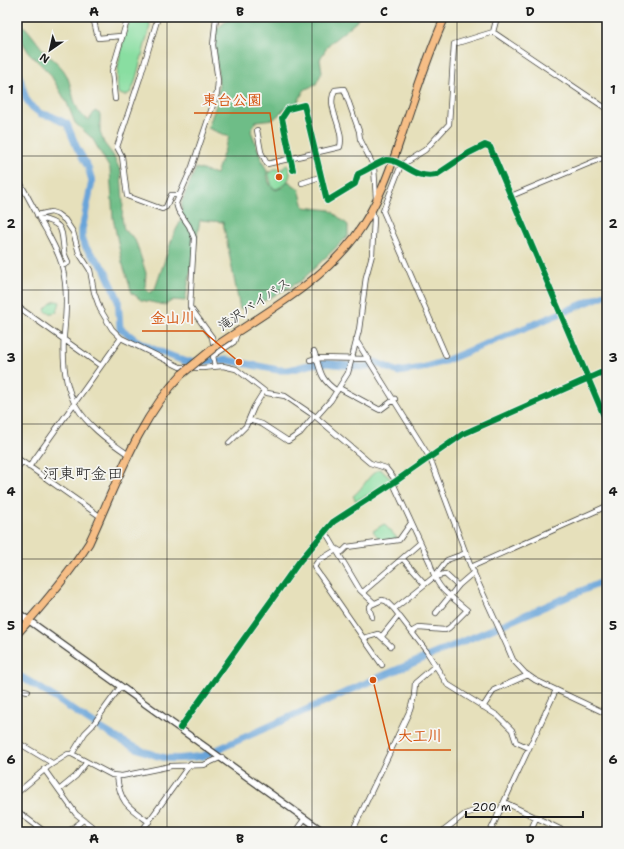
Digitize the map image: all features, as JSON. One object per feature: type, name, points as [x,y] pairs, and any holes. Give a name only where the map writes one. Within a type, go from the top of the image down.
[{"type":"highway","name":"滝沢バイパス","points":[[17,634],[71,571],[89,543],[129,455],[156,406],[182,374],[216,346],[267,313],[320,274],[354,238],[372,210],[393,161],[431,52],[445,17]]},
{"type":"street","points":[[93,17],[98,38],[121,36]]},
{"type":"street","points":[[115,99],[112,71],[121,36],[128,17]]},
{"type":"street","points":[[158,17],[117,147],[122,156],[127,196],[162,209],[166,207],[171,195],[179,195]]},
{"type":"street","points":[[215,366],[213,356],[215,354],[212,337],[190,307],[194,238],[189,226],[177,208],[176,200],[192,167],[217,93],[218,81],[213,44],[216,17]]},
{"type":"street","points":[[493,32],[497,17]]},
{"type":"street","points":[[493,32],[607,109]]},
{"type":"street","points":[[446,356],[383,211],[401,165],[425,150],[449,124],[454,44],[493,32]]},
{"type":"street","points":[[257,130],[261,152],[267,164],[340,146],[340,136],[332,100],[335,90],[342,88],[344,89],[360,139],[374,167],[376,201]]},
{"type":"street","points":[[293,170],[282,118],[288,109],[304,105],[316,152],[320,177],[327,201],[355,184],[358,174],[374,167],[382,161],[393,161],[417,174],[432,176],[436,175],[468,152],[488,145],[607,423]]},
{"type":"street","points":[[511,196],[607,156]]},
{"type":"street","points":[[17,177],[62,266],[67,309],[64,360],[67,385],[74,403],[85,420],[101,436],[129,455]]},
{"type":"street","points":[[302,183],[320,177]]},
{"type":"street","points":[[249,420],[262,424],[288,441],[300,433],[315,416],[326,407],[348,374],[365,296],[366,277],[372,255],[374,219],[372,210]]},
{"type":"street","points":[[38,216],[51,212],[66,220],[73,232],[79,253],[90,270],[94,292],[100,309],[112,329],[121,338],[180,367],[202,368],[223,366],[236,369],[264,391],[271,395],[285,396],[315,416],[370,463],[386,468],[394,482],[434,577],[444,591],[467,610],[450,628],[445,630],[419,628],[412,632]]},
{"type":"street","points":[[38,216],[55,224],[62,231],[64,253],[68,263],[62,266]]},
{"type":"street","points":[[17,306],[101,366]]},
{"type":"street","points":[[200,322],[208,322]]},
{"type":"street","points":[[215,354],[234,342],[238,331]]},
{"type":"street","points":[[29,467],[121,338]]},
{"type":"street","points":[[356,340],[430,458],[471,567],[513,660],[528,675],[607,714]]},
{"type":"street","points":[[314,351],[320,372],[326,382],[378,409],[394,399]]},
{"type":"street","points":[[310,360],[317,358],[351,360],[369,359]]},
{"type":"street","points":[[180,728],[300,562],[333,522],[344,513],[430,458],[463,434],[607,370]]},
{"type":"street","points":[[229,443],[243,430],[254,407],[264,391]]},
{"type":"street","points":[[17,458],[101,517]]},
{"type":"street","points":[[17,468],[22,462]]},
{"type":"street","points":[[471,567],[607,506]]},
{"type":"street","points":[[336,549],[342,552],[347,547],[399,540],[411,523]]},
{"type":"street","points":[[325,530],[363,592],[374,603]]},
{"type":"street","points":[[363,592],[420,544]]},
{"type":"street","points":[[336,549],[318,561],[314,567],[382,665]]},
{"type":"street","points":[[394,609],[434,577],[447,560],[466,553]]},
{"type":"street","points":[[403,559],[425,584]]},
{"type":"street","points":[[436,613],[458,586],[474,572]]},
{"type":"street","points":[[434,577],[445,574],[458,586]]},
{"type":"street","points":[[372,617],[369,608],[374,603],[384,600],[394,609],[412,632],[436,665],[447,684],[509,726],[516,742],[529,748]]},
{"type":"street","points":[[17,612],[222,757],[324,832]]},
{"type":"street","points":[[382,636],[399,615]]},
{"type":"street","points":[[364,638],[374,634],[382,636],[392,646]]},
{"type":"street","points":[[352,832],[410,710],[414,696],[415,683],[436,665]]},
{"type":"street","points":[[483,707],[494,690],[528,675]]},
{"type":"street","points":[[17,793],[52,763],[72,754],[85,733],[92,726],[121,686]]},
{"type":"street","points":[[17,691],[19,689],[28,691]]},
{"type":"street","points":[[490,832],[556,690]]},
{"type":"street","points":[[18,744],[52,763]]},
{"type":"street","points":[[72,754],[86,763],[117,776],[137,774],[171,766],[190,764],[197,766],[204,765],[222,757]]},
{"type":"street","points":[[59,790],[76,776],[86,763]]},
{"type":"street","points":[[141,832],[190,764]]},
{"type":"street","points":[[44,769],[82,820],[99,832]]},
{"type":"street","points":[[117,776],[119,791],[125,803],[149,822]]},
{"type":"street","points":[[504,802],[566,832]]},
{"type":"street","points":[[442,832],[464,814],[487,807],[500,811]]},
{"type":"street","points":[[17,811],[45,832]]},
{"type":"street","points":[[295,832],[305,818]]},
{"type":"street","points":[[530,832],[536,818]]},
{"type":"street","points":[[68,832],[82,820]]},
{"type":"green space","points":[[229,17],[359,17],[356,22],[329,44],[320,59],[322,72],[316,84],[304,90],[297,104],[287,107],[274,119],[256,121],[251,131],[266,168],[270,185],[276,190],[283,187],[288,181],[299,189],[304,207],[330,210],[348,225],[348,236],[301,281],[266,300],[240,309],[223,222],[200,220],[185,301],[173,300],[165,305],[141,300],[132,293],[122,262],[113,218],[110,169],[92,138],[75,123],[67,103],[50,74],[29,53],[17,33],[17,21],[27,29],[43,50],[64,71],[69,81],[74,100],[84,117],[89,120],[95,111],[100,114],[100,132],[104,143],[113,155],[121,172],[123,203],[122,218],[124,230],[134,238],[137,245],[146,273],[145,288],[150,293],[155,289],[173,236],[181,220],[182,201],[196,168],[216,174],[229,137],[208,128],[218,99],[219,83],[213,32]]},
{"type":"green space","points":[[138,18],[149,20],[150,26],[135,82],[131,92],[125,96],[118,93],[118,65],[124,37],[130,20]]},
{"type":"green space","points":[[287,165],[290,172],[288,181],[276,189],[272,187],[268,171],[271,173],[274,169],[284,169],[284,166]]},
{"type":"green space","points":[[56,301],[60,302],[57,312],[47,312],[45,309],[51,303]]},
{"type":"green space","points":[[380,469],[391,479],[385,487],[356,501],[353,496],[372,474]]},
{"type":"green space","points":[[384,524],[398,539],[381,541],[373,531]]},
{"type":"waterway","points":[[17,73],[19,75],[26,99],[32,107],[41,114],[51,116],[67,124],[77,148],[88,167],[92,181],[82,230],[82,240],[87,249],[104,268],[118,299],[120,328],[136,340],[153,349],[187,362],[227,360],[278,370],[289,370],[313,364],[326,363],[361,367],[371,366],[375,362],[398,372],[422,368],[445,361],[607,294]]},
{"type":"waterway","points":[[17,675],[53,696],[109,733],[147,753],[171,759],[203,756],[373,680],[607,580]]},
{"type":"cycle path","points":[[293,170],[282,118],[288,109],[304,105],[327,201],[355,184],[358,174],[386,160],[398,163],[421,175],[428,176],[436,175],[469,153],[485,145],[490,147],[607,423]]},
{"type":"cycle path","points":[[180,728],[299,562],[333,522],[396,481],[463,434],[607,370]]},
{"type":"place","name":"東台公園","points":[[279,177]]},
{"type":"place","name":"金山川","points":[[239,362]]},
{"type":"place","name":"大工川","points":[[373,680]]},
{"type":"district","name":"河東町金田","points":[[83,473]]}]
